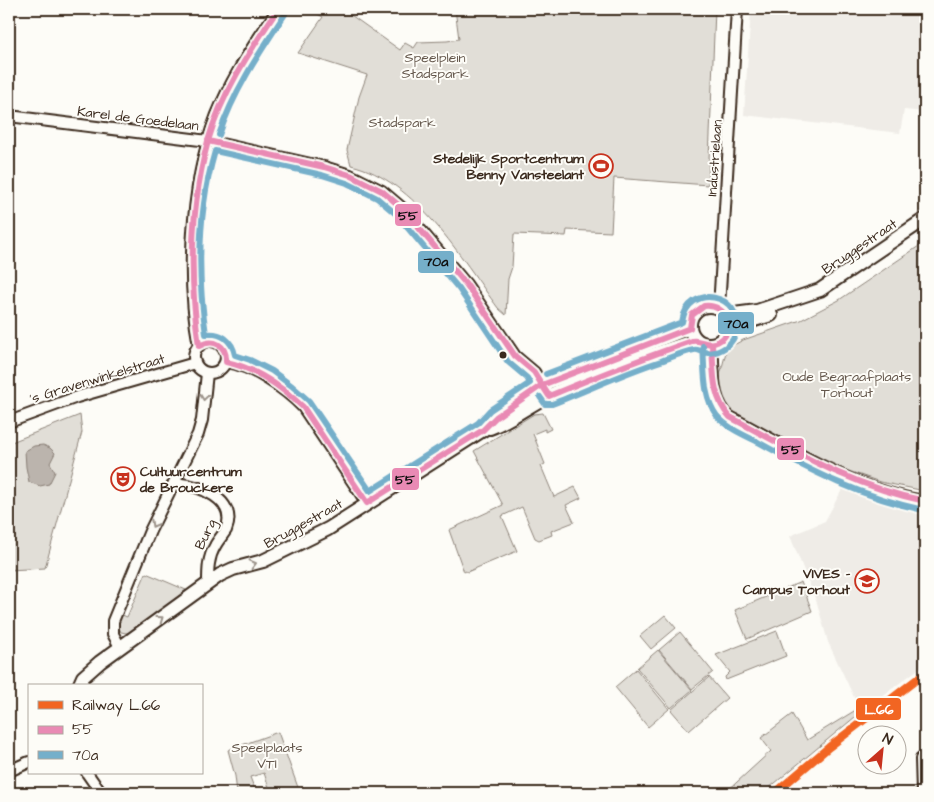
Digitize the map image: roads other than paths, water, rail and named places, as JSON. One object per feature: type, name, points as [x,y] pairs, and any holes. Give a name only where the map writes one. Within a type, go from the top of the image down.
[{"type":"street","points":[[199,346],[209,341],[219,344],[226,353],[226,362],[219,371],[207,373],[198,368],[194,356],[199,346],[194,313],[193,233],[198,188],[208,141],[221,104],[240,67],[278,9]]},
{"type":"street","name":"Industrielaan","points":[[723,312],[737,9]]},
{"type":"street","name":"Karel de Goedelaan","points":[[9,116],[208,141],[324,167],[350,175],[382,191],[402,208],[466,284],[515,356],[534,372],[546,390]]},
{"type":"street","name":"Bruggestraat","points":[[723,312],[757,311],[820,290],[925,219]]},
{"type":"street","name":"Bruggestraat","points":[[728,328],[787,308],[808,295]]},
{"type":"street","points":[[709,305],[723,312],[728,328],[722,340],[712,344],[696,340],[690,328],[690,321],[696,310],[709,305]]},
{"type":"street","name":"Bruggestraat","points":[[208,583],[233,569],[263,562],[328,529],[483,430],[496,417],[546,390],[690,328]]},
{"type":"street","name":"Bruggestraat","points":[[546,390],[696,340]]},
{"type":"street","points":[[712,344],[717,400],[730,417],[863,485],[925,501]]},
{"type":"street","points":[[226,362],[234,363],[265,378],[290,394],[303,407],[367,503]]},
{"type":"street","name":"'s Gravenwinkelstraat","points":[[9,422],[77,397],[195,363]]},
{"type":"street","points":[[120,647],[113,634],[113,621],[150,531],[198,434],[202,420],[207,373]]},
{"type":"street","name":"Burg","points":[[175,483],[185,484],[213,494],[224,502],[228,515],[226,529],[214,547],[208,562],[208,583]]},
{"type":"street","points":[[80,684],[83,677],[100,662],[208,583]]},
{"type":"street","points":[[922,759],[922,793]]},
{"type":"street","points":[[9,771],[28,762]]},
{"type":"street","points":[[88,774],[101,793]]},
{"type":"rail line","name":"L.66","points":[[775,793],[829,747],[925,673]]},
{"type":"place","name":"Stedelijk Sportcentrum Benny Vansteelant","points":[[601,166]]},
{"type":"place","name":"Cultuurcentrum de Brouckere","points":[[123,479]]},
{"type":"place","name":"VIVES - Campus Torhout","points":[[867,581]]},
{"type":"park label","name":"Speelplein Stadspark","points":[[435,66]]},
{"type":"park label","name":"Stadspark","points":[[402,122]]},
{"type":"park label","name":"Oude Begraafplaats Torhout","points":[[847,384]]},
{"type":"park label","name":"Speelplaats VTI","points":[[267,756]]}]
